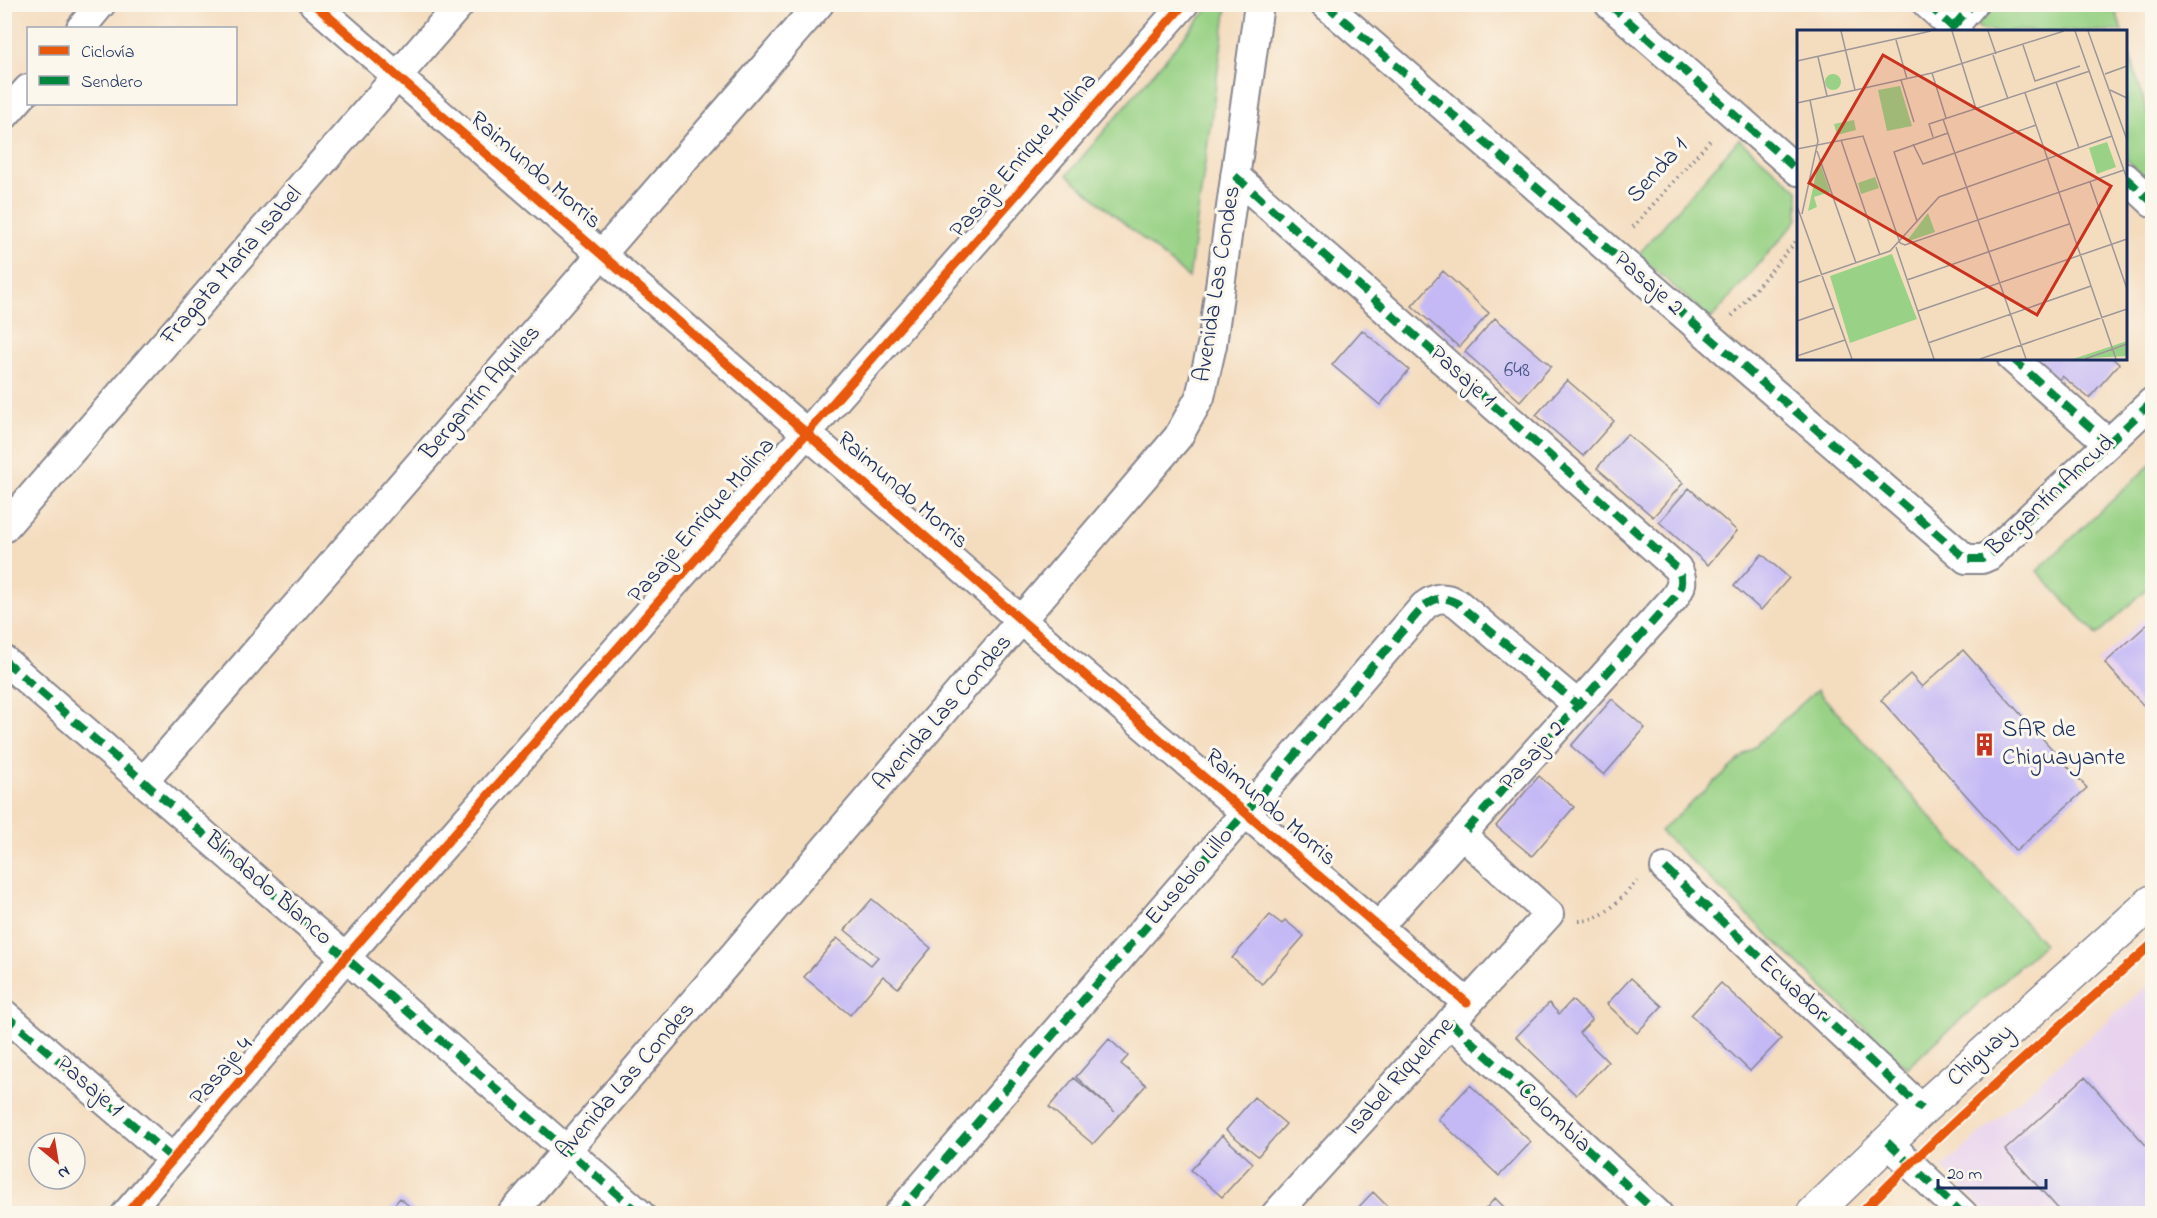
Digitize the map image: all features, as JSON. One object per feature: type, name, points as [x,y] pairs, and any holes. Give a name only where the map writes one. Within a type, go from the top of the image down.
[{"type":"street","points":[[82,27],[101,4]]},
{"type":"street","name":"Raimundo Morris","points":[[314,4],[805,433],[1378,927],[1458,1013]]},
{"type":"street","name":"Fragata María Isabel","points":[[4,528],[460,4]]},
{"type":"street","name":"Bergantín Aquiles","points":[[144,781],[819,4]]},
{"type":"street","name":"Pasaje Enrique Molina","points":[[346,957],[1184,4]]},
{"type":"street","name":"Avenida Las Condes","points":[[512,1214],[1178,437],[1200,397],[1212,345],[1259,4]]},
{"type":"street","name":"Pasaje 2","points":[[1325,4],[1959,555],[1973,560]]},
{"type":"street","points":[[1609,4],[1797,170]]},
{"type":"street","points":[[1927,4],[1956,29],[1973,4]]},
{"type":"street","points":[[4,116],[27,90]]},
{"type":"street","name":"Pasaje 1","points":[[1235,176],[1677,568],[1682,581]]},
{"type":"street","points":[[2127,179],[2152,202]]},
{"type":"street","points":[[2014,360],[2108,442]]},
{"type":"street","name":"Bergantín Ancud","points":[[1973,560],[1989,556],[2152,402]]},
{"type":"street","name":"Pasaje 2","points":[[1378,927],[1674,598],[1682,581]]},
{"type":"street","name":"Eusebio Lillo","points":[[898,1214],[1424,606],[1432,600],[1448,598],[1457,603],[1578,705]]},
{"type":"street","name":"Blindado Blanco","points":[[4,660],[640,1214]]},
{"type":"street","points":[[1462,835],[1549,914]]},
{"type":"street","name":"Ecuador","points":[[1665,868],[1922,1109]]},
{"type":"street","name":"Chiguay","points":[[1813,1214],[1922,1109],[2152,902]]},
{"type":"street","name":"Isabel Riquelme","points":[[1278,1213],[1549,914]]},
{"type":"street","name":"Pasaje 4","points":[[126,1214],[346,957]]},
{"type":"street","name":"Colombia","points":[[1458,1013],[1658,1214]]},
{"type":"street","name":"Pasaje 1","points":[[4,1014],[173,1159]]},
{"type":"street","points":[[1887,1142],[1963,1214]]},
{"type":"path","points":[[1712,339],[1797,240]]},
{"type":"path","points":[[1549,914],[1574,921],[1586,921],[1601,916],[1614,906],[1650,866],[1657,864],[1665,868]]},
{"type":"shaded area","points":[[2152,611],[2152,723],[2097,662]]},
{"type":"shaded area","points":[[2152,981],[2152,1213],[1988,1213],[1942,1168]]},
{"type":"green space","points":[[1211,5],[1227,5],[1189,278],[1067,175]]},
{"type":"green space","points":[[1989,5],[2114,5],[2122,30],[1982,30],[1973,22]]},
{"type":"green space","points":[[2127,45],[2152,128],[2152,184],[2127,160]]},
{"type":"green space","points":[[1739,139],[1797,189],[1797,220],[1711,319],[1638,255]]},
{"type":"green space","points":[[2152,463],[2152,584],[2097,635],[2037,571]]},
{"type":"green space","points":[[1817,690],[2044,944],[1907,1068],[1660,831]]},
{"type":"building","points":[[1443,271],[1489,313],[1459,347],[1412,306]]},
{"type":"building","points":[[1495,318],[1551,366],[1520,401],[1465,352]]},
{"type":"building","points":[[1362,330],[1409,370],[1380,405],[1332,365]]},
{"type":"building","points":[[2036,360],[2114,360],[2119,364],[2089,398],[2062,376],[2059,380]]},
{"type":"building","points":[[1567,380],[1614,421],[1583,456],[1536,415]]},
{"type":"building","points":[[1627,434],[1683,483],[1653,517],[1597,468]]},
{"type":"building","points":[[1689,488],[1737,531],[1708,565],[1659,522]]},
{"type":"building","points":[[1762,554],[1789,578],[1761,610],[1734,586]]},
{"type":"building","points":[[2152,620],[2152,715],[2105,663]]},
{"type":"building","name":"SAR de Chiguayante","points":[[1963,650],[2087,788],[2016,851],[1881,700],[1910,674],[1922,687]]},
{"type":"building","points":[[1612,699],[1645,728],[1604,775],[1571,746]]},
{"type":"building","points":[[1539,776],[1574,807],[1532,856],[1496,826]]},
{"type":"building","points":[[872,899],[931,948],[898,988],[883,976],[850,1015],[804,977],[837,938],[871,965],[878,957],[845,930]]},
{"type":"building","points":[[1270,915],[1282,924],[1285,920],[1304,936],[1262,984],[1232,958]]},
{"type":"building","points":[[1631,978],[1662,1006],[1637,1033],[1607,1004]]},
{"type":"building","points":[[1721,983],[1781,1039],[1750,1071],[1691,1015]]},
{"type":"building","points":[[1572,1000],[1592,1020],[1579,1033],[1608,1062],[1576,1095],[1516,1037],[1549,1003],[1559,1014]]},
{"type":"building","points":[[1109,1039],[1128,1056],[1121,1064],[1146,1085],[1093,1144],[1049,1107],[1074,1078],[1115,1112],[1076,1077]]},
{"type":"building","points":[[2085,1077],[2152,1152],[2152,1214],[2063,1214],[2005,1150]]},
{"type":"building","points":[[1470,1085],[1531,1142],[1499,1176],[1438,1119]]},
{"type":"building","points":[[1254,1097],[1286,1124],[1258,1156],[1226,1130]]},
{"type":"building","points":[[1222,1135],[1253,1163],[1222,1197],[1191,1170]]},
{"type":"building","points":[[1373,1192],[1395,1214],[1352,1214]]},
{"type":"building","points":[[400,1198],[418,1214],[386,1214]]},
{"type":"building","points":[[1495,1198],[1511,1214],[1481,1214]]},
{"type":"marked path","points":[[1325,4],[1966,559],[1982,559],[1989,556],[2152,402]]},
{"type":"marked path","points":[[1609,4],[1797,170]]},
{"type":"marked path","points":[[1927,4],[1956,30]]},
{"type":"marked path","points":[[1953,27],[1973,4]]},
{"type":"marked path","points":[[1235,176],[1677,568],[1681,576],[1680,587],[1674,598],[1462,835]]},
{"type":"marked path","points":[[2127,179],[2152,202]]},
{"type":"marked path","points":[[2014,360],[2108,443]]},
{"type":"marked path","points":[[898,1214],[1424,606],[1440,598],[1457,603],[1578,705]]},
{"type":"marked path","points":[[4,660],[640,1214]]},
{"type":"marked path","points":[[1665,868],[1922,1109]]},
{"type":"marked path","points":[[4,1014],[173,1159]]},
{"type":"marked path","points":[[1450,1022],[1658,1214]]},
{"type":"marked path","points":[[1887,1142],[1963,1214]]},
{"type":"marked path","points":[[1278,1211],[1281,1214]]},
{"type":"cycle path","points":[[314,4],[1022,621],[1467,1003]]},
{"type":"cycle path","points":[[126,1214],[346,957],[1184,4]]},
{"type":"cycle path","points":[[1860,1214],[1967,1110],[2152,944]]},
{"type":"place","name":"SAR de Chiguayante","points":[[1984,744]]}]
